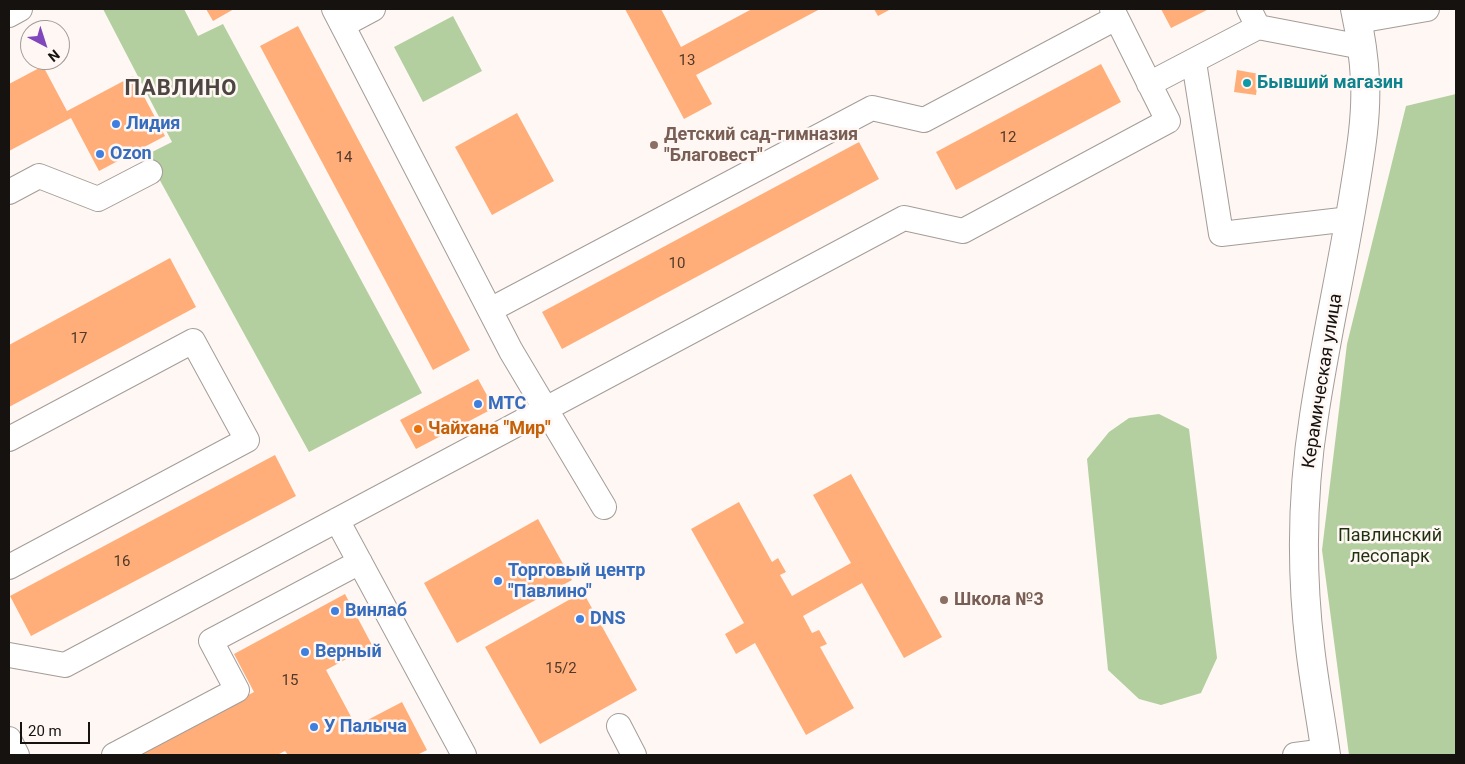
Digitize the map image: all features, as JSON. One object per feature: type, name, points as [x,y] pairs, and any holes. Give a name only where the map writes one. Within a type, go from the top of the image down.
[{"type":"main road","name":"Керамическая улица","points":[[1326,753],[1310,646],[1304,530],[1314,417],[1359,161],[1365,81],[1359,26]]},
{"type":"street","points":[[9,15],[20,9]]},
{"type":"street","points":[[373,9],[338,17],[511,351],[604,507]]},
{"type":"street","points":[[1150,84],[1194,62],[1254,18],[1359,26],[1427,9]]},
{"type":"street","points":[[9,655],[65,665],[904,218],[963,231],[1168,121],[1114,13],[924,120],[872,108],[490,310]]},
{"type":"street","points":[[1194,62],[1221,234],[1350,219]]},
{"type":"street","points":[[9,192],[39,176],[98,199],[150,172]]},
{"type":"street","points":[[9,439],[193,341],[247,440],[9,567]]},
{"type":"street","points":[[337,520],[464,755]]},
{"type":"street","points":[[114,755],[237,690],[211,641],[360,562]]},
{"type":"street","points":[[619,726],[634,755]]},
{"type":"street","points":[[9,739],[17,755]]},
{"type":"street","points":[[1295,755],[1326,753]]},
{"type":"green space","points":[[103,9],[184,9],[198,36],[223,24],[422,393],[309,452],[146,155],[172,142]]},
{"type":"green space","points":[[453,16],[482,71],[423,102],[394,47]]},
{"type":"green space","name":"Павлинский лесопарк","points":[[1456,94],[1456,755],[1349,755],[1322,550],[1347,344],[1406,106]]},
{"type":"green space","points":[[1159,414],[1189,429],[1217,658],[1201,693],[1161,705],[1139,699],[1108,670],[1087,459],[1109,432],[1129,418]]},
{"type":"building","points":[[206,9],[234,9],[213,21]]},
{"type":"building","points":[[625,9],[661,9],[681,47],[749,9],[820,9],[696,75],[712,104],[684,119]]},
{"type":"building","points":[[874,9],[891,9],[878,16]]},
{"type":"building","points":[[1161,9],[1209,9],[1171,28]]},
{"type":"building","points":[[298,26],[470,350],[433,370],[260,46]]},
{"type":"building","points":[[1101,64],[1121,102],[956,190],[936,152]]},
{"type":"building","points":[[35,70],[45,70],[67,111],[133,76],[165,136],[99,171],[71,118],[9,151],[9,84]]},
{"type":"building","name":"Бывший магазин","points":[[1237,70],[1259,74],[1256,95],[1234,92]]},
{"type":"building","points":[[517,113],[554,181],[492,215],[455,147]]},
{"type":"building","points":[[859,142],[879,179],[562,349],[542,312]]},
{"type":"building","points":[[170,258],[196,307],[9,407],[9,345]]},
{"type":"building","points":[[478,379],[494,408],[416,449],[400,420]]},
{"type":"building","points":[[275,455],[296,496],[31,636],[10,596]]},
{"type":"building","points":[[851,474],[942,637],[904,658],[862,583],[803,616],[812,633],[819,630],[827,644],[820,647],[854,708],[806,735],[755,643],[736,654],[725,634],[744,623],[691,529],[739,502],[772,562],[778,558],[786,572],[780,575],[792,596],[851,563],[813,495]]},
{"type":"building","name":"Торговый центр \"Павлино\"","points":[[538,519],[572,580],[457,643],[424,583]]},
{"type":"building","points":[[583,592],[637,690],[540,744],[485,647]]},
{"type":"building","points":[[345,594],[372,645],[326,670],[356,726],[402,702],[427,750],[417,755],[288,755],[285,751],[277,755],[134,755],[254,692],[234,654]]},
{"type":"place","name":"Бывший магазин","points":[[1247,83]]},
{"type":"place","name":"Лидия","points":[[116,124]]},
{"type":"place","name":"Детский сад-гимназия \"Благовест\"","points":[[654,145]]},
{"type":"place","name":"Ozon","points":[[100,154]]},
{"type":"place","name":"МТС","points":[[478,404]]},
{"type":"place","name":"Чайхана \"Мир\"","points":[[418,429]]},
{"type":"place","name":"Торговый центр \"Павлино\"","points":[[498,581]]},
{"type":"place","name":"Школа №3","points":[[944,600]]},
{"type":"place","name":"Винлаб","points":[[335,611]]},
{"type":"place","name":"DNS","points":[[580,619]]},
{"type":"place","name":"Верный","points":[[305,652]]},
{"type":"place","name":"У Палыча","points":[[314,727]]},
{"type":"district","name":"ПАВЛИНО","points":[[181,89]]}]
